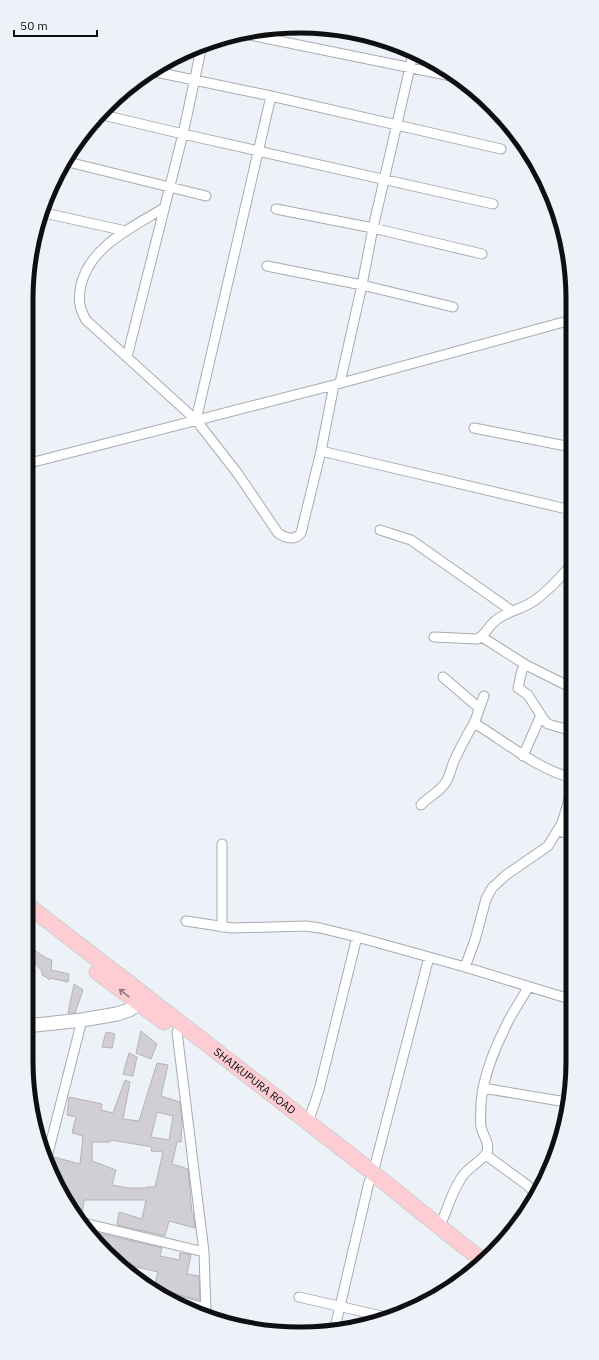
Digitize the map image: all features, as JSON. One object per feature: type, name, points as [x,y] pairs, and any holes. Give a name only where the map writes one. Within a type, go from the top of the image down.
[{"type":"main road","name":"SHAIKUPURA ROAD","points":[[33,910],[141,999],[177,1032],[479,1258]]},
{"type":"main road","name":"SHAIKUPURA ROAD","points":[[33,921],[308,1123],[434,1235],[472,1264]]},
{"type":"street","points":[[254,37],[442,74]]},
{"type":"street","points":[[127,357],[183,134],[200,52]]},
{"type":"street","points":[[164,208],[110,242],[96,256],[82,279],[79,294],[80,310],[86,320],[196,420],[238,474],[278,533],[288,538],[293,538],[301,533],[362,285],[373,228],[412,58]]},
{"type":"street","points":[[159,73],[271,96],[501,149]]},
{"type":"street","points":[[196,420],[271,96]]},
{"type":"street","points":[[107,116],[493,204]]},
{"type":"street","points":[[71,163],[206,196]]},
{"type":"street","points":[[276,209],[373,228],[482,254]]},
{"type":"street","points":[[47,214],[126,231]]},
{"type":"street","points":[[267,266],[362,285],[453,307]]},
{"type":"street","points":[[33,462],[337,384],[566,321]]},
{"type":"street","points":[[474,428],[566,446]]},
{"type":"street","points":[[321,450],[566,509]]},
{"type":"street","points":[[380,530],[411,540],[512,611]]},
{"type":"street","points":[[434,637],[477,639],[482,637],[494,622],[541,596],[566,571]]},
{"type":"street","points":[[482,637],[526,664],[566,685]]},
{"type":"street","points":[[526,664],[522,670],[518,688],[528,695],[548,724],[566,729]]},
{"type":"street","points":[[443,677],[479,708]]},
{"type":"street","points":[[421,805],[446,782],[454,761],[474,723],[484,696]]},
{"type":"street","points":[[523,756],[541,715]]},
{"type":"street","points":[[474,723],[523,756],[566,776]]},
{"type":"street","points":[[465,967],[475,940],[486,899],[492,888],[506,875],[548,846],[558,831],[566,811]]},
{"type":"street","points":[[558,831],[566,833]]},
{"type":"street","points":[[222,844],[222,927]]},
{"type":"street","points":[[186,921],[222,927],[289,928],[306,926],[357,937],[465,967],[566,998]]},
{"type":"street","points":[[308,1123],[319,1090],[357,937]]},
{"type":"street","points":[[336,1325],[371,1178],[429,957]]},
{"type":"street","points":[[439,1228],[457,1186],[464,1174],[473,1164],[486,1155],[489,1147],[482,1127],[481,1116],[483,1088],[494,1055],[512,1016],[528,987]]},
{"type":"street","points":[[33,1025],[82,1020],[117,1014],[129,1010],[141,999]]},
{"type":"street","points":[[49,1150],[82,1020]]},
{"type":"street","points":[[177,1032],[204,1252],[206,1310]]},
{"type":"street","points":[[483,1088],[563,1101]]},
{"type":"street","points":[[486,1155],[532,1190]]},
{"type":"street","points":[[89,1224],[204,1252]]},
{"type":"street","points":[[299,1297],[377,1315]]},
{"type":"building","points":[[33,949],[46,958],[52,960],[51,970],[69,974],[68,982],[50,978],[49,980],[42,975],[42,971],[33,961]]},
{"type":"building","points":[[74,984],[83,990],[75,1013],[68,1013]]},
{"type":"building","points":[[141,1031],[157,1044],[151,1059],[136,1053]]},
{"type":"building","points":[[106,1032],[115,1034],[112,1048],[102,1047]]},
{"type":"building","points":[[129,1053],[137,1057],[133,1076],[123,1074]]},
{"type":"building","points":[[157,1063],[168,1065],[161,1096],[180,1102],[182,1122],[181,1142],[177,1142],[172,1164],[188,1169],[192,1213],[195,1228],[169,1221],[165,1236],[117,1225],[119,1212],[142,1219],[146,1200],[84,1200],[82,1215],[78,1209],[60,1178],[53,1162],[54,1157],[80,1164],[83,1136],[72,1133],[76,1117],[67,1115],[69,1097],[102,1104],[101,1110],[113,1113],[125,1080],[130,1082],[123,1119],[139,1121]],"holes":[[[157,1112],[173,1116],[169,1140],[151,1137]],[[111,1140],[152,1147],[151,1151],[163,1152],[155,1187],[127,1188],[112,1185],[116,1170],[92,1161],[92,1142],[110,1142]]]},
{"type":"building","points":[[96,1232],[162,1248],[160,1256],[179,1260],[180,1253],[191,1255],[187,1274],[199,1276],[200,1300],[168,1292],[155,1284],[158,1272],[129,1264],[111,1249]]}]
